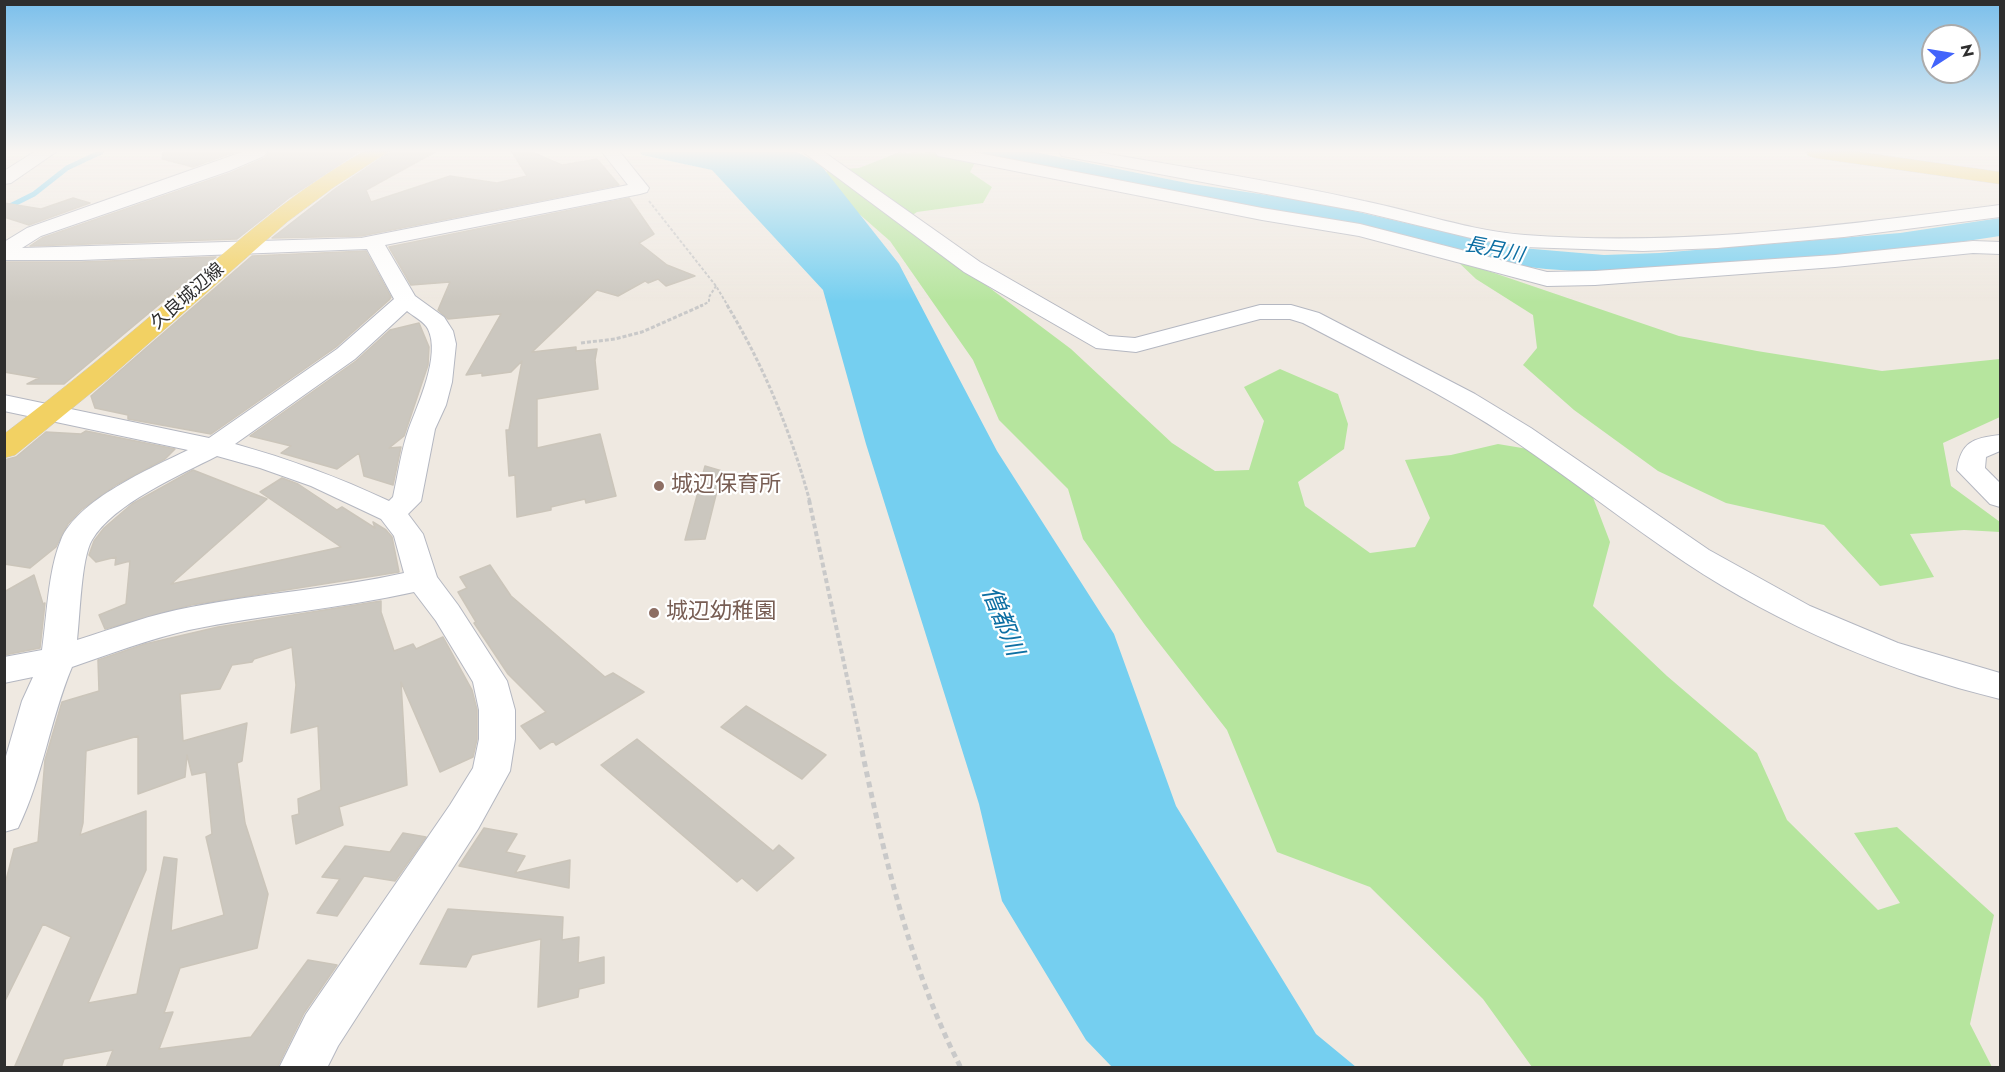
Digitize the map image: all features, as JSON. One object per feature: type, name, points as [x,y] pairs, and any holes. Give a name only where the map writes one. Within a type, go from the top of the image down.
[{"type":"main road","name":"久良城辺線","points":[[4,449],[91,381],[301,202]]},
{"type":"street","points":[[119,202],[10,240],[4,254],[243,249],[373,242],[571,202]]},
{"type":"street","points":[[882,202],[972,267],[1104,343],[1136,345],[1260,312],[1290,312],[1311,318],[1466,399],[1522,434],[1698,557],[1799,614],[1887,652],[2001,686]]},
{"type":"street","points":[[1201,202],[1360,230],[1547,279],[1595,278],[1835,261],[1973,247],[2001,248]]},
{"type":"street","points":[[1341,202],[1464,231],[1524,241],[1643,245],[1717,242],[1844,231],[2001,211]]},
{"type":"street","points":[[373,242],[406,300],[435,322],[441,331],[443,359],[432,405],[422,429],[407,501],[391,513]]},
{"type":"street","points":[[4,816],[27,752],[40,701],[58,659],[70,565],[76,539],[97,514],[139,485],[214,447],[346,354],[406,300]]},
{"type":"street","points":[[4,403],[52,411],[214,447],[270,462],[321,480],[391,513],[408,534],[422,580],[447,613],[490,681],[497,710],[497,739],[491,771],[464,817],[322,1030],[302,1068]]},
{"type":"street","points":[[2001,443],[1992,444],[1973,453],[1971,470],[2001,498]]},
{"type":"street","points":[[4,670],[58,659],[157,626],[192,618],[303,603],[422,580]]},
{"type":"path","points":[[651,202],[716,286],[748,341],[796,450],[817,530],[869,783],[903,928],[942,1031],[961,1068]]},
{"type":"path","points":[[581,343],[642,332],[709,302],[709,297],[716,286]]},
{"type":"green space","points":[[845,202],[984,202],[917,212],[902,222],[1071,349],[1172,443],[1215,471],[1249,470],[1264,421],[1244,387],[1280,369],[1338,394],[1348,424],[1344,449],[1298,482],[1305,506],[1370,553],[1415,547],[1430,518],[1405,460],[1451,455],[1498,444],[1534,450],[1589,487],[1610,542],[1593,606],[1667,676],[1757,753],[1787,820],[1878,910],[1900,903],[1854,833],[1897,827],[1994,915],[1970,1024],[1992,1067],[1532,1067],[1483,999],[1370,887],[1277,852],[1227,730],[1145,625],[1083,539],[1068,489],[999,420],[973,360],[890,241]]},
{"type":"green space","points":[[1456,260],[1679,336],[1757,351],[1882,371],[2000,359],[2000,417],[1943,443],[1951,486],[2000,522],[2000,532],[1964,530],[1910,534],[1934,577],[1880,586],[1824,525],[1726,503],[1658,471],[1574,410],[1523,365],[1537,348],[1533,315],[1476,279]]},
{"type":"water","name":"僧都川","points":[[742,202],[850,202],[899,264],[997,451],[1114,634],[1176,806],[1316,1034],[1356,1067],[1112,1067],[1086,1040],[1002,901],[979,804],[866,444],[823,290]]},
{"type":"building","points":[[61,202],[90,203],[29,225],[4,217],[4,203],[41,209]]},
{"type":"building","points":[[146,202],[284,202],[237,239],[30,246],[42,238]]},
{"type":"building","points":[[318,202],[533,202],[361,236],[272,238]]},
{"type":"building","points":[[609,202],[632,202],[654,234],[639,243],[667,265],[695,276],[666,286],[658,279],[648,283],[645,281],[618,296],[597,290],[532,352],[576,347],[576,351],[597,349],[595,360],[598,389],[537,399],[537,448],[600,434],[616,496],[586,503],[585,499],[551,507],[551,510],[517,517],[515,475],[509,476],[506,430],[509,430],[522,361],[511,372],[482,376],[482,373],[466,375],[501,314],[448,319],[438,310],[450,282],[411,285],[389,247]]},
{"type":"building","points":[[366,251],[391,297],[389,300],[336,347],[211,434],[128,419],[128,415],[95,408],[91,396],[252,256]]},
{"type":"building","points":[[216,257],[64,384],[27,384],[39,378],[4,372],[4,262],[81,262]]},
{"type":"building","points":[[419,323],[429,347],[428,365],[404,436],[389,448],[401,447],[393,485],[364,476],[359,453],[337,469],[281,453],[291,446],[250,436],[356,361],[390,330]]},
{"type":"building","points":[[86,431],[175,449],[165,459],[116,485],[81,510],[68,524],[56,547],[30,568],[4,564],[4,460],[16,457],[46,432],[81,434]]},
{"type":"building","points":[[705,466],[722,471],[705,539],[685,540]]},
{"type":"building","points":[[193,470],[267,499],[171,584],[341,547],[260,492],[282,478],[298,484],[337,510],[342,507],[375,528],[373,522],[386,530],[392,537],[399,572],[191,605],[105,629],[99,615],[126,604],[130,561],[115,565],[116,557],[96,562],[89,555],[94,541],[104,528],[132,504]]},
{"type":"building","points":[[490,565],[511,596],[605,677],[613,673],[644,692],[556,745],[553,741],[540,749],[521,726],[546,712],[508,674],[474,623],[476,622],[458,592],[467,588],[460,577]]},
{"type":"building","points":[[34,575],[43,604],[45,603],[40,648],[4,655],[4,592]]},
{"type":"building","points":[[381,601],[381,612],[394,651],[413,644],[416,649],[443,637],[472,690],[477,710],[477,739],[473,757],[440,772],[401,682],[407,785],[339,807],[343,825],[296,844],[292,816],[299,814],[298,799],[321,790],[318,726],[291,733],[296,685],[292,647],[254,659],[252,662],[232,665],[220,689],[180,694],[183,741],[247,723],[242,761],[237,763],[245,823],[268,894],[257,948],[180,968],[164,1013],[173,1012],[159,1049],[251,1037],[308,960],[337,965],[304,1013],[277,1068],[106,1068],[113,1050],[64,1059],[61,1068],[14,1068],[71,937],[43,924],[4,1003],[4,888],[14,849],[38,842],[45,760],[62,702],[99,691],[98,660],[145,644],[218,627]],"holes":[[[138,736],[138,794],[185,777],[187,755],[192,775],[206,772],[212,834],[206,837],[224,915],[171,931],[177,859],[164,857],[137,994],[88,1003],[146,870],[146,811],[80,835],[83,823],[86,751]]]},
{"type":"building","points":[[746,706],[826,755],[802,779],[721,727]]},
{"type":"building","points":[[637,739],[773,851],[779,845],[794,858],[757,891],[742,878],[737,882],[601,765]]},
{"type":"building","points":[[484,828],[517,834],[506,852],[525,856],[515,873],[570,860],[569,888],[459,866]]},
{"type":"building","points":[[403,833],[426,837],[395,881],[364,876],[337,916],[317,913],[340,879],[322,877],[345,846],[390,852]]},
{"type":"building","points":[[448,909],[563,917],[562,940],[579,937],[578,963],[604,957],[604,983],[579,989],[578,997],[538,1007],[541,939],[472,955],[466,967],[420,964]]},
{"type":"waterway","points":[[6,208],[18,202]]},
{"type":"waterway","name":"長月川","points":[[1261,202],[1315,210],[1510,256],[1604,264],[1659,262],[1900,242],[2000,227]]},
{"type":"place","name":"城辺保育所","points":[[659,486]]},
{"type":"place","name":"城辺幼稚園","points":[[654,613]]}]
